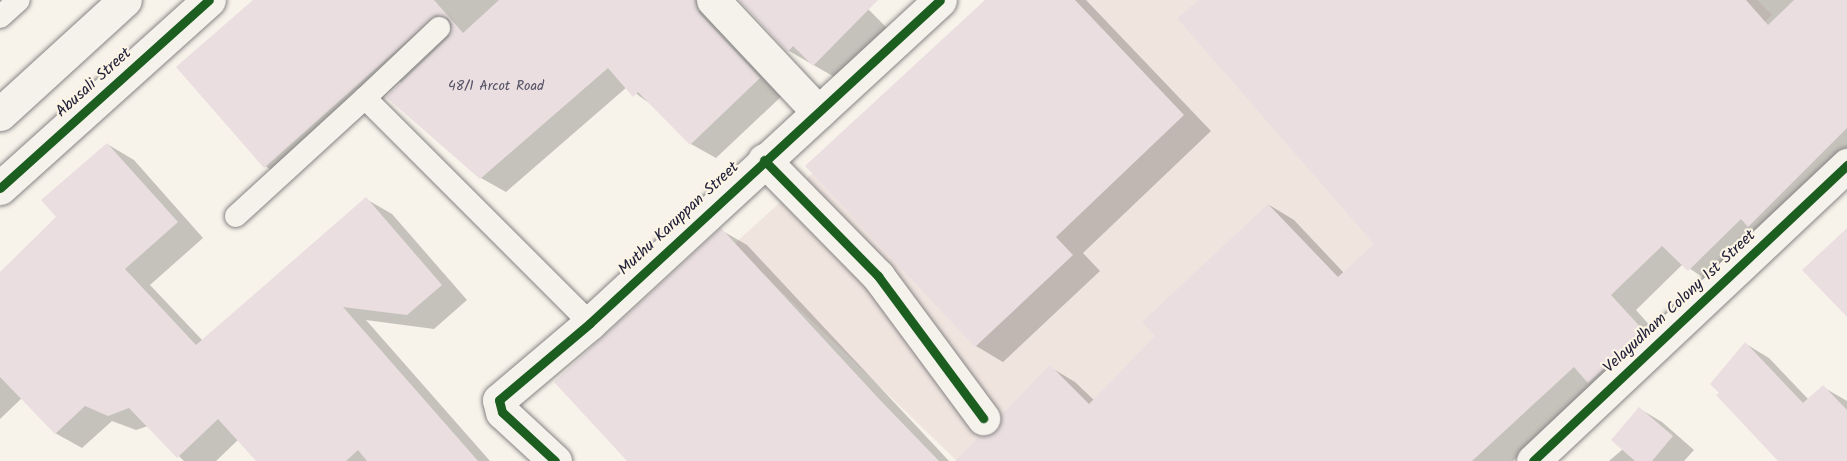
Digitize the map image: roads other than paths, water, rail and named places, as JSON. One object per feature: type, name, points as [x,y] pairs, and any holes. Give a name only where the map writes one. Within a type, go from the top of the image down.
[{"type":"street","points":[[0,114],[125,0]]},
{"type":"street","name":"Abusali Street","points":[[0,188],[209,0]]},
{"type":"street","points":[[713,0],[818,112]]},
{"type":"street","name":"Muthu Karuppan Street","points":[[555,461],[502,412],[499,400],[590,323],[940,0]]},
{"type":"street","points":[[764,160],[878,276],[983,418]]},
{"type":"street","name":"Velayudham Colony 1st Street","points":[[1533,461],[1847,165]]},
{"type":"lane","points":[[0,17],[19,0]]},
{"type":"lane","points":[[236,216],[439,28]]},
{"type":"lane","points":[[365,98],[590,323]]}]
